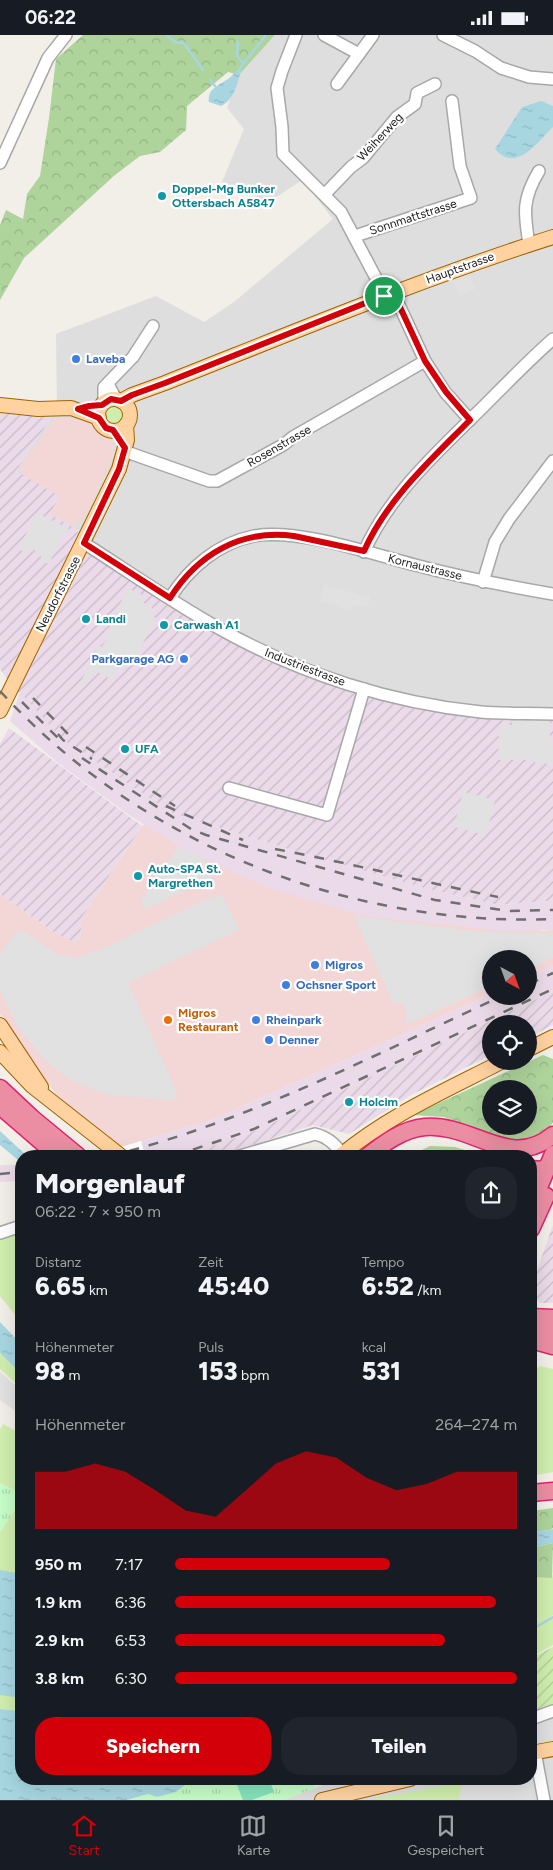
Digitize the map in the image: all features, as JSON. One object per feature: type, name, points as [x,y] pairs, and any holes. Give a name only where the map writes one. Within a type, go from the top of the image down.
[{"type":"highway","points":[[0,1088],[37,1123],[71,1150]]},
{"type":"highway","points":[[0,1106],[51,1150]]},
{"type":"highway","points":[[377,1150],[398,1136],[425,1127],[444,1127],[514,1149],[531,1147],[553,1135]]},
{"type":"highway","points":[[391,1150],[406,1142],[432,1135],[460,1140],[486,1150]]},
{"type":"highway","points":[[537,1193],[548,1169]]},
{"type":"highway","points":[[537,1208],[548,1169]]},
{"type":"highway","points":[[537,1317],[553,1318]]},
{"type":"highway","points":[[537,1331],[553,1332]]},
{"type":"highway","points":[[537,1342],[553,1346]]},
{"type":"highway","points":[[537,1492],[553,1491]]},
{"type":"highway","points":[[537,1501],[553,1500]]},
{"type":"main road","name":"Hauptstrasse","points":[[112,406],[388,294],[553,237]]},
{"type":"main road","points":[[0,405],[27,409],[78,409],[89,406],[112,406],[106,428],[120,428]]},
{"type":"main road","name":"Neudorfstrasse","points":[[0,711],[119,469],[127,440],[120,428],[130,418],[112,406]]},
{"type":"main road","points":[[0,1025],[50,1100]]},
{"type":"main road","points":[[537,1045],[553,1037]]},
{"type":"main road","points":[[537,1047],[553,1049]]},
{"type":"main road","points":[[0,1052],[32,1086],[113,1150]]},
{"type":"main road","points":[[348,1150],[369,1133],[399,1115],[486,1070]]},
{"type":"main road","points":[[537,1751],[553,1749]]},
{"type":"main road","points":[[322,1800],[385,1785]]},
{"type":"street","points":[[0,163],[48,58],[66,35]]},
{"type":"street","points":[[296,35],[277,88],[283,154],[341,212],[425,361],[446,392],[470,420]]},
{"type":"street","points":[[324,35],[359,54]]},
{"type":"street","points":[[337,85],[373,35]]},
{"type":"street","points":[[443,35],[475,51],[501,68],[528,77],[553,79]]},
{"type":"street","name":"Weiherweg","points":[[324,194],[362,158],[397,117],[415,104],[417,93],[435,84]]},
{"type":"street","name":"Sonnmattstrasse","points":[[355,236],[471,198],[460,166],[452,101]]},
{"type":"street","points":[[529,245],[525,213],[530,185],[539,171]]},
{"type":"street","points":[[112,406],[108,384],[133,357],[153,326]]},
{"type":"street","points":[[364,551],[382,518],[407,485],[553,339]]},
{"type":"street","name":"Rosenstrasse","points":[[125,450],[209,481],[217,481],[283,445],[295,436],[425,361]]},
{"type":"street","points":[[483,582],[495,542],[509,519],[553,461]]},
{"type":"street","name":"Kornaustrasse","points":[[170,598],[186,576],[207,557],[230,545],[254,536],[283,535],[364,551],[483,582],[553,594]]},
{"type":"street","name":"Industriestrasse","points":[[84,543],[170,598],[248,644],[282,659],[364,689],[428,704],[480,711],[553,714]]},
{"type":"street","points":[[229,788],[327,815],[364,689]]},
{"type":"street","points":[[260,1150],[315,1134],[329,1139],[338,1150]]},
{"type":"street","points":[[0,1233],[15,1227]]},
{"type":"street","points":[[537,1717],[553,1711]]},
{"type":"street","points":[[537,1769],[544,1800]]},
{"type":"shaded area","points":[[275,35],[553,35],[553,714],[480,711],[364,689],[248,644],[84,543],[76,529],[50,514],[16,471],[57,409],[56,334],[156,296],[204,322],[234,302],[333,219],[302,180],[269,202],[222,182],[244,129],[227,108],[239,75]]},
{"type":"shaded area","points":[[469,275],[475,289],[459,296],[453,281]]},
{"type":"shaded area","points":[[0,405],[57,409],[16,471],[59,496],[50,514],[76,529],[84,543],[248,644],[364,689],[469,710],[553,714],[553,901],[498,905],[424,888],[172,813],[63,740],[10,683],[0,669]]},
{"type":"shaded area","points":[[55,418],[82,418],[94,425],[99,432],[113,441],[113,456],[109,466],[86,515],[75,526],[37,508],[19,469]]},
{"type":"shaded area","points":[[37,513],[69,529],[67,534],[61,539],[49,564],[43,561],[39,553],[34,550],[24,552],[18,549]]},
{"type":"shaded area","points":[[324,585],[370,597],[367,608],[353,605],[351,611],[320,601]]},
{"type":"shaded area","points":[[128,588],[144,596],[142,602],[153,608],[149,615],[156,618],[132,665],[122,660],[112,680],[94,670],[85,686],[80,684],[98,646],[102,647],[112,628],[109,625]]},
{"type":"shaded area","points":[[20,692],[63,740],[172,813],[424,888],[498,905],[553,901],[553,930],[505,931],[365,916],[269,888],[185,850],[129,815],[58,763],[10,721]]},
{"type":"shaded area","points":[[512,720],[550,721],[550,742],[553,742],[553,764],[535,763],[534,760],[498,760],[499,725],[512,725]]},
{"type":"shaded area","points":[[9,728],[142,826],[82,917],[80,939],[74,942],[58,935],[0,894],[0,744]]},
{"type":"shaded area","points":[[463,792],[495,800],[486,835],[454,827]]},
{"type":"shaded area","name":"Rheinpark","points":[[145,824],[185,850],[543,931],[553,930],[553,966],[538,973],[538,950],[482,950],[482,998],[214,1119],[121,1147],[84,1120],[56,1094],[23,1050],[0,1014],[0,894],[58,935],[80,939],[82,917]]},
{"type":"shaded area","points":[[178,847],[204,859],[212,878],[145,909],[141,901]]},
{"type":"shaded area","points":[[222,895],[239,930],[128,983],[176,1090],[176,1098],[169,1101],[143,1097],[111,1096],[72,1081],[48,1063],[17,1026],[0,990],[0,955],[13,936],[19,932],[26,933],[57,954],[76,958],[102,949],[209,898]]},
{"type":"shaded area","points":[[354,916],[480,932],[553,933],[553,957],[538,964],[538,950],[482,950],[482,990],[405,1025],[407,1014],[402,1002],[394,1005]]},
{"type":"shaded area","points":[[553,966],[553,991],[538,998],[538,973]]},
{"type":"shaded area","points":[[553,991],[553,1025],[537,1033],[537,1015],[502,1015],[523,1005],[538,1005],[538,998]]},
{"type":"shaded area","points":[[482,998],[482,1005],[523,1005],[502,1015],[482,1015],[482,1024],[257,1130],[201,1150],[144,1150],[141,1141],[214,1119]]},
{"type":"shaded area","points":[[482,1024],[482,1060],[411,1095],[349,1134],[313,1125],[237,1150],[201,1150],[257,1130]]},
{"type":"shaded area","points":[[0,1165],[15,1165],[15,1181],[0,1182]]},
{"type":"shaded area","points":[[553,1225],[553,1303],[540,1303],[537,1299],[537,1270]]},
{"type":"shaded area","points":[[0,1372],[15,1385],[15,1411],[0,1400]]},
{"type":"shaded area","points":[[553,1694],[553,1800],[284,1800],[323,1785],[537,1785],[537,1700]]},
{"type":"shaded area","points":[[462,1785],[530,1785],[533,1800],[458,1800]]},
{"type":"green space","points":[[83,35],[275,35],[239,75],[228,72],[187,106],[186,130],[160,152],[140,156],[115,175],[24,258],[0,300],[0,225],[6,210],[23,219],[27,194],[40,176],[56,59]]},
{"type":"green space","points":[[110,406],[118,406],[123,411],[121,422],[110,424],[105,419],[105,411]]},
{"type":"green space","points":[[543,1055],[553,1059],[553,1122],[550,1127],[531,1140],[516,1142],[496,1135],[537,1135],[537,1080],[489,1080],[510,1070],[537,1070],[537,1058]]},
{"type":"green space","points":[[482,1083],[482,1130],[444,1117],[413,1115]]},
{"type":"green space","points":[[430,1146],[455,1147],[465,1150],[422,1150]]},
{"type":"green space","points":[[15,1232],[15,1315],[0,1296],[0,1237]]},
{"type":"green space","points":[[0,1353],[15,1368],[15,1383],[0,1369]]},
{"type":"green space","points":[[540,1366],[553,1369],[553,1472],[537,1475],[537,1368]]},
{"type":"green space","points":[[3,1424],[15,1431],[15,1491],[0,1483],[0,1430]]},
{"type":"green space","points":[[0,1483],[15,1491],[15,1510],[0,1532]]},
{"type":"green space","points":[[553,1508],[553,1528],[537,1531],[537,1510]]},
{"type":"green space","points":[[15,1510],[15,1710],[0,1709],[0,1532]]},
{"type":"green space","points":[[553,1543],[552,1578],[537,1577],[537,1547]]},
{"type":"green space","points":[[553,1574],[553,1615],[538,1626],[553,1617],[553,1645],[537,1654],[537,1577],[552,1578]]},
{"type":"green space","points":[[553,1647],[553,1708],[537,1714],[537,1655]]},
{"type":"green space","points":[[185,1785],[314,1785],[315,1788],[284,1800],[127,1800],[148,1794],[157,1797],[178,1791]]},
{"type":"green space","points":[[237,1785],[271,1785],[274,1792],[252,1800],[243,1800]]},
{"type":"green space","points":[[447,1785],[462,1785],[458,1800],[366,1800]]},
{"type":"water","points":[[240,68],[241,71],[236,86],[229,100],[221,106],[209,102],[212,91]]},
{"type":"water","points":[[541,101],[553,106],[553,127],[526,153],[519,157],[503,156],[495,149],[522,107]]},
{"type":"water","points":[[0,1131],[21,1150],[15,1150],[15,1158],[0,1145]]},
{"type":"water","points":[[0,1322],[15,1338],[15,1368],[0,1353]]},
{"type":"water","points":[[553,1529],[553,1543],[537,1547],[537,1531]]},
{"type":"water","points":[[0,1570],[15,1573],[15,1697],[0,1695]]},
{"type":"water","points":[[0,1709],[15,1710],[15,1785],[185,1785],[176,1792],[157,1797],[148,1794],[127,1800],[0,1800]]},
{"type":"pier","points":[[141,1141],[144,1150],[109,1150]]},
{"type":"waterway","points":[[166,35],[175,42],[184,43],[203,70]]},
{"type":"waterway","points":[[240,68],[266,35]]},
{"type":"waterway","points":[[238,42],[237,56],[243,63]]},
{"type":"waterway","points":[[210,80],[215,86]]},
{"type":"waterway","points":[[537,1626],[553,1617]]},
{"type":"railway","points":[[0,691],[55,745],[116,792],[182,832],[251,865],[324,890],[399,908],[476,918],[553,919]]},
{"type":"railway","points":[[33,698],[71,737]]},
{"type":"railway","points":[[22,702],[61,741]]},
{"type":"railway","points":[[58,734],[63,740],[92,759]]},
{"type":"railway","points":[[86,747],[175,806]]},
{"type":"railway","points":[[82,758],[191,829],[206,835],[435,900],[508,911],[553,910]]},
{"type":"railway","points":[[166,806],[243,840]]},
{"type":"railway","points":[[275,849],[498,897]]},
{"type":"railway","points":[[538,980],[553,973]]},
{"type":"railway","points":[[192,1150],[254,1129],[553,989]]},
{"type":"railway","points":[[132,1150],[211,1125],[260,1106],[358,1064],[483,1005]]},
{"type":"railway","points":[[0,1174],[15,1173]]},
{"type":"place","name":"Doppel-Mg Bunker Ottersbach A5847","points":[[162,196]]},
{"type":"place","name":"Laveba","points":[[76,359]]},
{"type":"place","name":"Landi","points":[[86,619]]},
{"type":"place","name":"Carwash A1","points":[[164,625]]},
{"type":"place","name":"Parkgarage AG","points":[[184,659]]},
{"type":"place","name":"UFA","points":[[125,749]]},
{"type":"place","name":"Auto-SPA St. Margrethen","points":[[138,876]]},
{"type":"place","name":"Migros","points":[[315,965]]},
{"type":"place","name":"Ochsner Sport","points":[[286,985]]},
{"type":"place","name":"Migros Restaurant","points":[[168,1020]]},
{"type":"place","name":"Rheinpark","points":[[256,1020]]},
{"type":"place","name":"Denner","points":[[269,1040]]},
{"type":"place","name":"Holcim","points":[[349,1102]]},
{"type":"route","points":[[393,292],[425,361],[446,392],[470,420],[407,485],[382,518],[364,551],[294,536],[254,536],[230,545],[207,557],[194,567],[170,598],[84,543],[119,469],[125,448],[113,430],[102,425],[99,418],[78,409],[102,405],[111,399],[121,401],[384,296],[393,292]]}]
